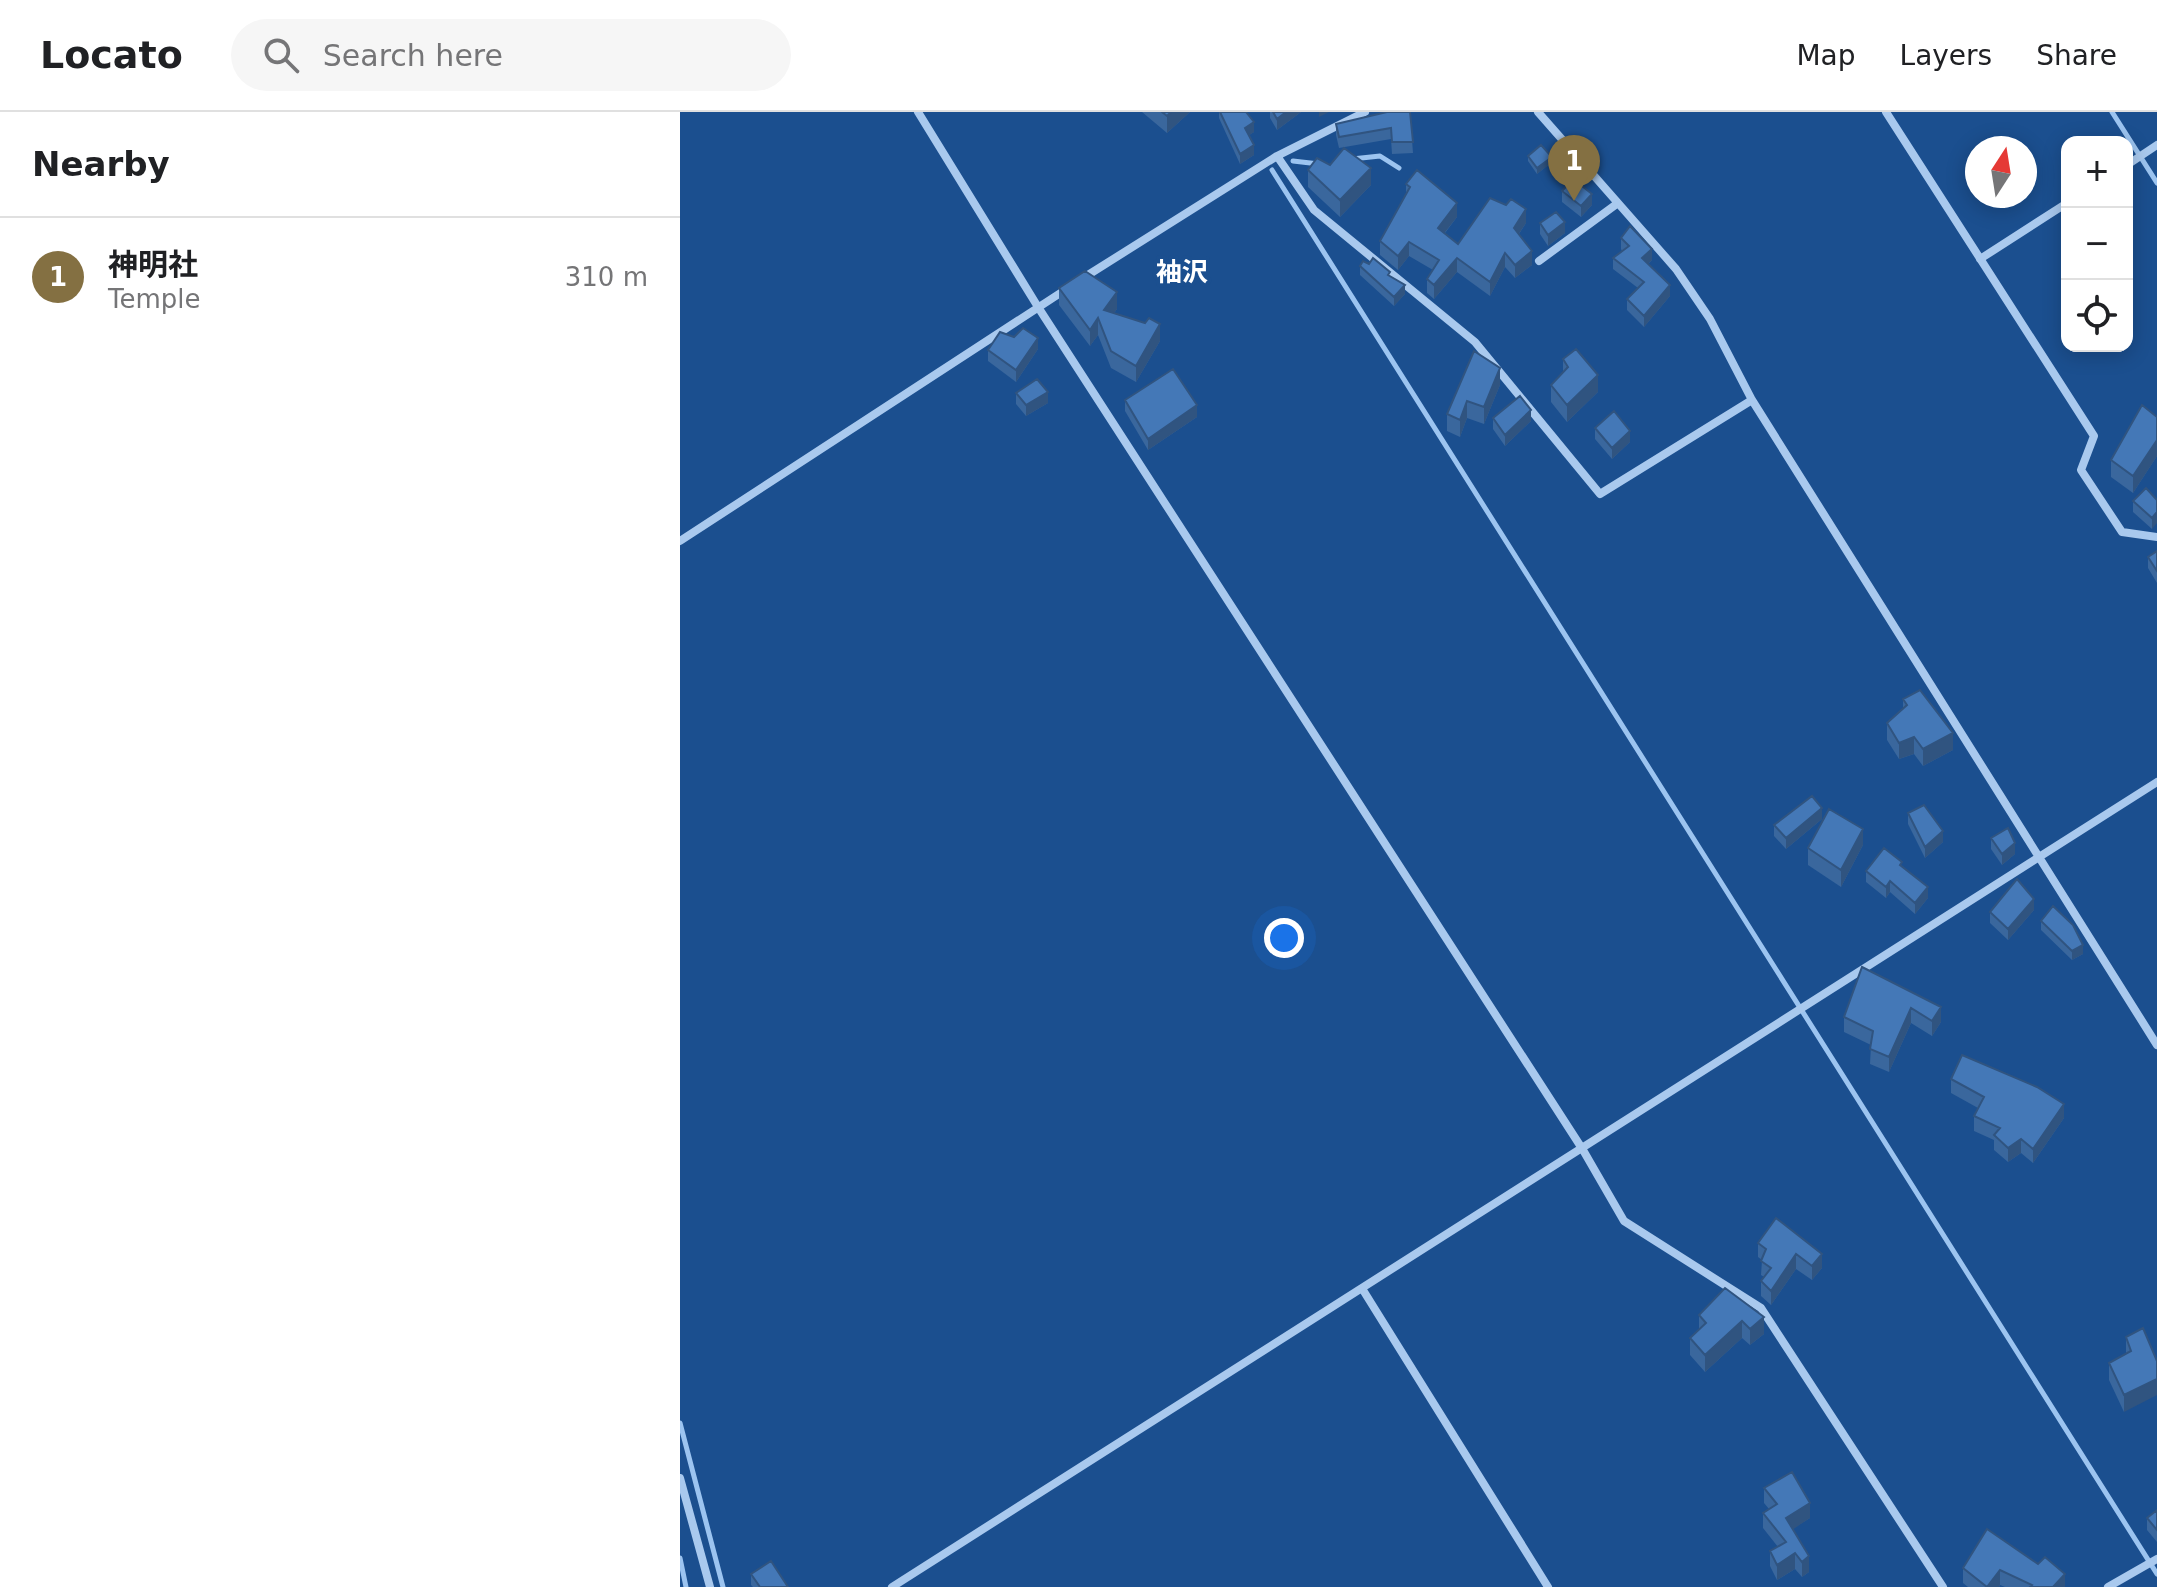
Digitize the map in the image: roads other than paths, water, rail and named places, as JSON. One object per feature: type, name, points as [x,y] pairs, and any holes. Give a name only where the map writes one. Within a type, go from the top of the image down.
[{"type":"street","points":[[918,112],[1038,307],[1583,1150],[1624,1221],[1761,1308],[1943,1587]]},
{"type":"street","points":[[680,541],[1038,307],[1277,156],[1365,112]]},
{"type":"street","points":[[1538,112],[1676,269],[1702,306],[1752,400],[2157,1045]]},
{"type":"street","points":[[1886,112],[2094,436],[2081,470],[2122,532],[2157,537]]},
{"type":"street","points":[[2133,161],[2157,145]]},
{"type":"street","points":[[1277,156],[1314,210],[1475,342],[1600,494],[1752,400]]},
{"type":"street","points":[[1539,261],[1618,203]]},
{"type":"street","points":[[1980,259],[2061,207]]},
{"type":"street","points":[[892,1587],[2157,782]]},
{"type":"street","points":[[1363,1290],[1548,1587]]},
{"type":"street","points":[[680,1478],[710,1587]]},
{"type":"street","points":[[2108,1587],[2157,1559]]},
{"type":"waterway","points":[[2112,112],[2157,183]]},
{"type":"waterway","points":[[1352,159],[1380,156],[1399,168]]},
{"type":"waterway","points":[[1293,161],[1319,164]]},
{"type":"waterway","points":[[1272,170],[2157,1574]]},
{"type":"waterway","points":[[680,1423],[723,1587]]},
{"type":"waterway","points":[[680,1558],[686,1587]]},
{"type":"place","name":"神明社","points":[[1574,201]]},
{"type":"district","name":"袖沢","points":[[1182,272]]}]
